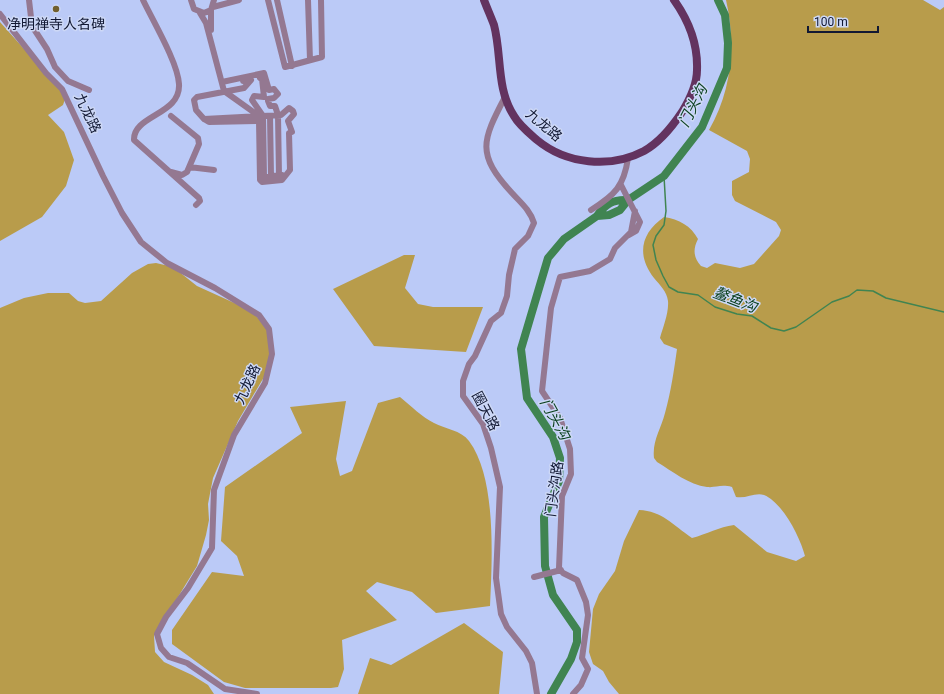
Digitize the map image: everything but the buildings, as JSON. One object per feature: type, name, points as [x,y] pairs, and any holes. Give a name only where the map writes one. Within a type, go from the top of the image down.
[{"type":"main road","name":"九龙路","points":[[484,0],[494,26],[502,86],[508,107],[515,118],[540,142],[557,153],[588,162],[602,162],[628,158],[645,151],[662,138],[676,121],[691,96],[697,71],[695,43],[688,20],[674,0]]},
{"type":"street","points":[[29,0],[32,26],[47,49],[55,67],[68,81],[89,90]]},
{"type":"street","points":[[143,0],[178,72],[180,86],[175,100],[166,109],[139,126],[133,134],[134,140],[199,198],[200,201],[196,206]]},
{"type":"street","points":[[191,0],[194,9],[200,13],[206,24],[223,86],[263,117]]},
{"type":"street","points":[[211,38],[212,8],[214,0]]},
{"type":"street","points":[[200,13],[239,0]]},
{"type":"street","points":[[268,0],[285,67],[322,57],[321,0]]},
{"type":"street","points":[[277,0],[292,66]]},
{"type":"street","points":[[308,0],[310,60]]},
{"type":"street","name":"九龙路","points":[[0,14],[46,73],[62,89],[122,213],[141,242],[167,263],[215,288],[258,315],[269,329],[272,354],[265,383],[234,435],[214,490],[212,548],[188,588],[166,617],[157,634],[161,648],[169,656],[187,663],[225,689],[257,694]]},
{"type":"street","points":[[266,178],[282,180],[290,170],[289,133],[292,132],[288,121],[294,114],[294,111],[289,108],[278,115],[263,117],[204,119],[196,110],[194,100],[197,97],[223,86],[264,73],[269,90],[274,89],[278,94],[274,98],[268,99],[268,101],[270,106],[275,106],[278,115],[279,176]]},
{"type":"street","points":[[223,86],[260,78],[262,79],[264,97],[254,96],[252,100],[263,117],[266,178]]},
{"type":"street","name":"圈天路","points":[[505,97],[492,121],[486,146],[486,156],[491,167],[530,212],[534,223],[528,236],[515,249],[509,275],[507,296],[501,313],[491,321],[475,356],[469,364],[463,381],[463,396],[483,424],[491,448],[500,487],[496,578],[501,614],[507,627],[526,651],[532,663],[537,694]]},
{"type":"street","points":[[169,171],[182,174],[187,172],[199,144],[198,138],[171,116]]},
{"type":"street","points":[[263,117],[260,180],[286,175]]},
{"type":"street","points":[[591,210],[610,198],[621,185],[628,158]]},
{"type":"street","points":[[189,167],[214,170]]},
{"type":"street","name":"门头沟路","points":[[561,570],[562,496],[571,474],[570,449],[560,418],[542,391],[551,308],[560,277],[590,271],[605,263],[610,259],[615,248],[628,236],[634,221],[635,211],[621,185]]},
{"type":"street","points":[[534,577],[561,570],[577,580],[586,602],[588,615],[582,658],[588,669],[581,685],[573,694]]},
{"type":"shaded area","points":[[726,0],[923,0],[940,10],[944,7],[944,694],[619,694],[609,682],[603,671],[593,664],[589,652],[593,609],[599,594],[615,571],[624,541],[639,510],[661,516],[692,538],[723,527],[734,525],[767,552],[796,561],[805,556],[803,548],[790,521],[778,505],[771,499],[761,494],[736,497],[732,487],[707,487],[694,484],[657,462],[654,458],[654,446],[669,397],[677,349],[664,344],[660,338],[667,315],[668,301],[665,292],[648,269],[645,261],[643,253],[646,237],[656,223],[664,217],[675,219],[692,230],[698,239],[695,246],[695,256],[701,266],[707,268],[715,263],[740,268],[754,264],[779,236],[781,230],[776,222],[735,201],[732,195],[732,181],[749,172],[750,159],[747,151],[709,130],[723,99],[730,66],[731,33]]},
{"type":"shaded area","points":[[0,22],[66,96],[63,105],[48,115],[64,132],[74,160],[66,186],[42,217],[0,241]]},
{"type":"shaded area","points":[[404,255],[415,255],[405,288],[418,304],[433,307],[483,307],[466,352],[374,346],[333,289]]},
{"type":"shaded area","points":[[156,263],[173,267],[197,286],[252,311],[272,334],[267,372],[238,421],[213,478],[208,504],[209,520],[197,566],[154,636],[155,652],[164,662],[192,675],[208,685],[214,694],[0,694],[0,308],[24,298],[48,293],[69,293],[78,301],[85,303],[101,301],[132,273],[148,264]]},
{"type":"shaded area","points":[[400,397],[430,421],[466,437],[478,457],[484,476],[491,520],[492,566],[490,606],[436,613],[412,592],[377,582],[366,591],[397,620],[342,640],[344,669],[338,687],[331,688],[245,688],[224,682],[172,644],[172,630],[212,572],[244,576],[237,556],[221,541],[225,487],[302,433],[290,407],[346,401],[336,459],[340,476],[352,471],[378,403]]},
{"type":"shaded area","points":[[464,623],[503,652],[499,694],[358,694],[370,658],[391,665]]},
{"type":"waterway","name":"门头沟","points":[[551,694],[571,659],[577,642],[577,630],[553,595],[545,566],[544,517],[559,481],[560,458],[553,437],[527,398],[521,349],[548,258],[564,239],[597,216],[609,215],[620,210],[628,200],[664,176],[702,127],[727,68],[728,43],[725,15],[718,0]]},
{"type":"waterway","name":"鳌鱼沟","points":[[664,176],[666,211],[664,225],[656,236],[653,245],[656,260],[663,276],[669,287],[678,292],[698,295],[715,307],[737,314],[752,316],[771,328],[784,331],[796,327],[832,302],[849,296],[857,290],[873,291],[886,298],[944,312]]},
{"type":"waterway","name":"门头沟","points":[[597,216],[606,205],[618,200],[628,200]]},
{"type":"place","name":"净明禅寺人名碑","points":[[56,9]]}]
